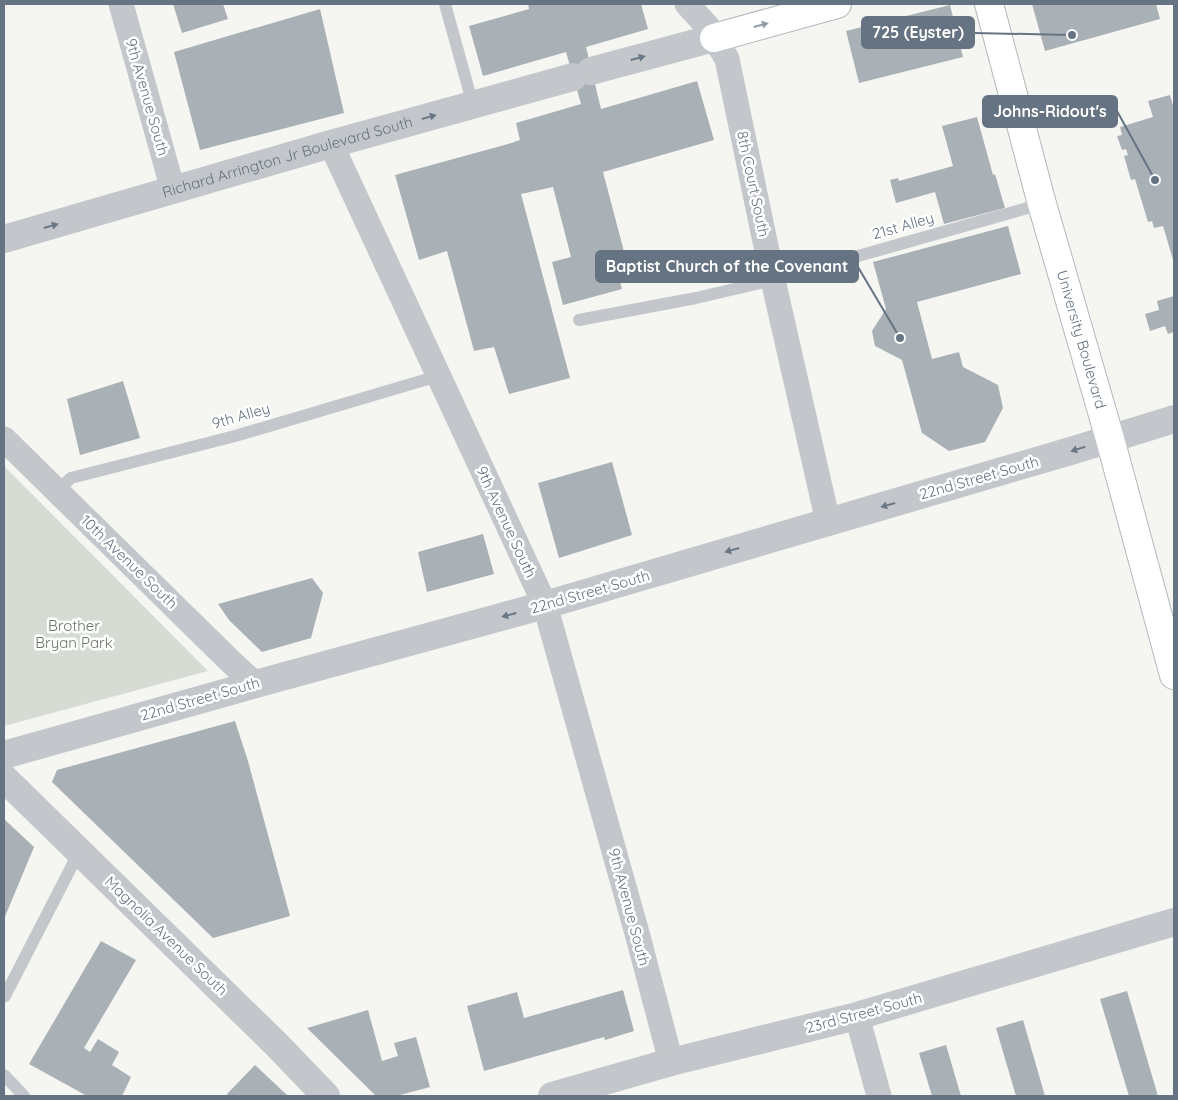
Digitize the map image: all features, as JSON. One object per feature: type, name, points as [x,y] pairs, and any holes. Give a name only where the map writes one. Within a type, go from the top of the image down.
[{"type":"main road","name":"University Boulevard","points":[[989,4],[1042,204],[1110,439],[1174,675]]},
{"type":"main road","name":"Richard Arrington Jr Boulevard South","points":[[714,38],[827,5]]},
{"type":"street","name":"9th Avenue South","points":[[121,4],[173,190]]},
{"type":"street","name":"8th Court South","points":[[687,4],[708,27],[726,60],[773,280],[828,522]]},
{"type":"street","name":"Richard Arrington Jr Boulevard South","points":[[4,240],[331,144],[714,38]]},
{"type":"street","name":"9th Avenue South","points":[[331,144],[545,605],[637,933],[671,1062]]},
{"type":"street","name":"22nd Street South","points":[[4,755],[545,605],[1174,419]]},
{"type":"street","name":"10th Avenue South","points":[[4,439],[230,661],[256,684]]},
{"type":"street","name":"Magnolia Avenue South","points":[[4,778],[277,1045],[326,1096]]},
{"type":"street","name":"23rd Street South","points":[[552,1096],[671,1062],[857,1016],[1174,922]]},
{"type":"street","points":[[857,1016],[879,1096]]},
{"type":"lane","points":[[445,4],[473,104]]},
{"type":"lane","name":"21st Alley","points":[[579,320],[696,298],[773,280],[1042,204]]},
{"type":"lane","name":"9th Alley","points":[[57,492],[71,478],[235,436],[438,376]]},
{"type":"lane","points":[[4,996],[80,852]]},
{"type":"lane","points":[[4,1075],[24,1096]]},
{"type":"green space","name":"Brother Bryan Park","points":[[4,466],[208,671],[4,726]]},
{"type":"building","points":[[173,4],[223,4],[228,19],[182,33]]},
{"type":"building","points":[[528,4],[641,4],[648,29],[586,47],[601,109],[697,81],[714,140],[603,172],[631,278],[620,282],[622,289],[563,305],[552,262],[571,257],[553,187],[521,194],[570,378],[509,394],[494,347],[474,351],[447,251],[419,260],[395,175],[520,140],[516,123],[581,104],[566,52],[483,76],[469,26],[529,9]]},
{"type":"building","points":[[1032,4],[1156,4],[1160,19],[1045,51]]},
{"type":"building","points":[[950,5],[963,57],[859,83],[846,31]]},
{"type":"building","points":[[320,9],[344,113],[200,150],[174,52]]},
{"type":"building","points":[[1170,95],[1174,109],[1174,263],[1163,226],[1154,228],[1152,221],[1148,222],[1135,179],[1131,180],[1124,156],[1128,155],[1126,149],[1122,150],[1117,136],[1122,135],[1120,127],[1153,117],[1148,101]]},
{"type":"building","points":[[977,117],[993,175],[995,174],[1005,208],[944,224],[935,192],[896,203],[890,180],[898,178],[899,181],[953,166],[942,126]]},
{"type":"building","points":[[1008,226],[1021,274],[917,302],[932,359],[959,352],[963,367],[998,385],[1003,408],[985,442],[949,451],[922,433],[902,360],[875,346],[872,331],[886,309],[873,262]]},
{"type":"building","points":[[1174,296],[1174,332],[1168,334],[1165,326],[1150,331],[1145,314],[1159,310],[1157,301]]},
{"type":"building","points":[[123,381],[140,438],[80,455],[67,399]]},
{"type":"building","points":[[612,462],[632,535],[559,558],[538,483]]},
{"type":"building","points":[[483,534],[494,574],[427,592],[418,552]]},
{"type":"building","points":[[312,578],[323,593],[311,638],[262,652],[229,620],[218,604]]},
{"type":"building","points":[[235,721],[248,761],[290,916],[213,938],[52,782],[57,770]]},
{"type":"building","points":[[4,819],[34,847],[4,919]]},
{"type":"building","points":[[101,941],[136,960],[84,1048],[90,1052],[98,1039],[119,1052],[112,1065],[131,1077],[122,1096],[87,1096],[29,1064]]},
{"type":"building","points":[[623,990],[634,1031],[605,1040],[604,1037],[484,1071],[467,1006],[517,992],[524,1018]]},
{"type":"building","points":[[1127,991],[1158,1096],[1129,1096],[1100,999]]},
{"type":"building","points":[[368,1010],[382,1061],[398,1056],[394,1043],[416,1037],[430,1087],[396,1096],[376,1096],[307,1028]]},
{"type":"building","points":[[1023,1020],[1045,1096],[1016,1096],[996,1028]]},
{"type":"building","points":[[946,1045],[961,1096],[932,1096],[919,1053]]},
{"type":"building","points":[[255,1065],[288,1096],[229,1096],[227,1094]]},
{"type":"place","name":"725 (Eyster)","points":[[1072,35]]},
{"type":"place","name":"Johns-Ridout's","points":[[1155,180]]},
{"type":"place","name":"Baptist Church of the Covenant","points":[[900,338]]}]
